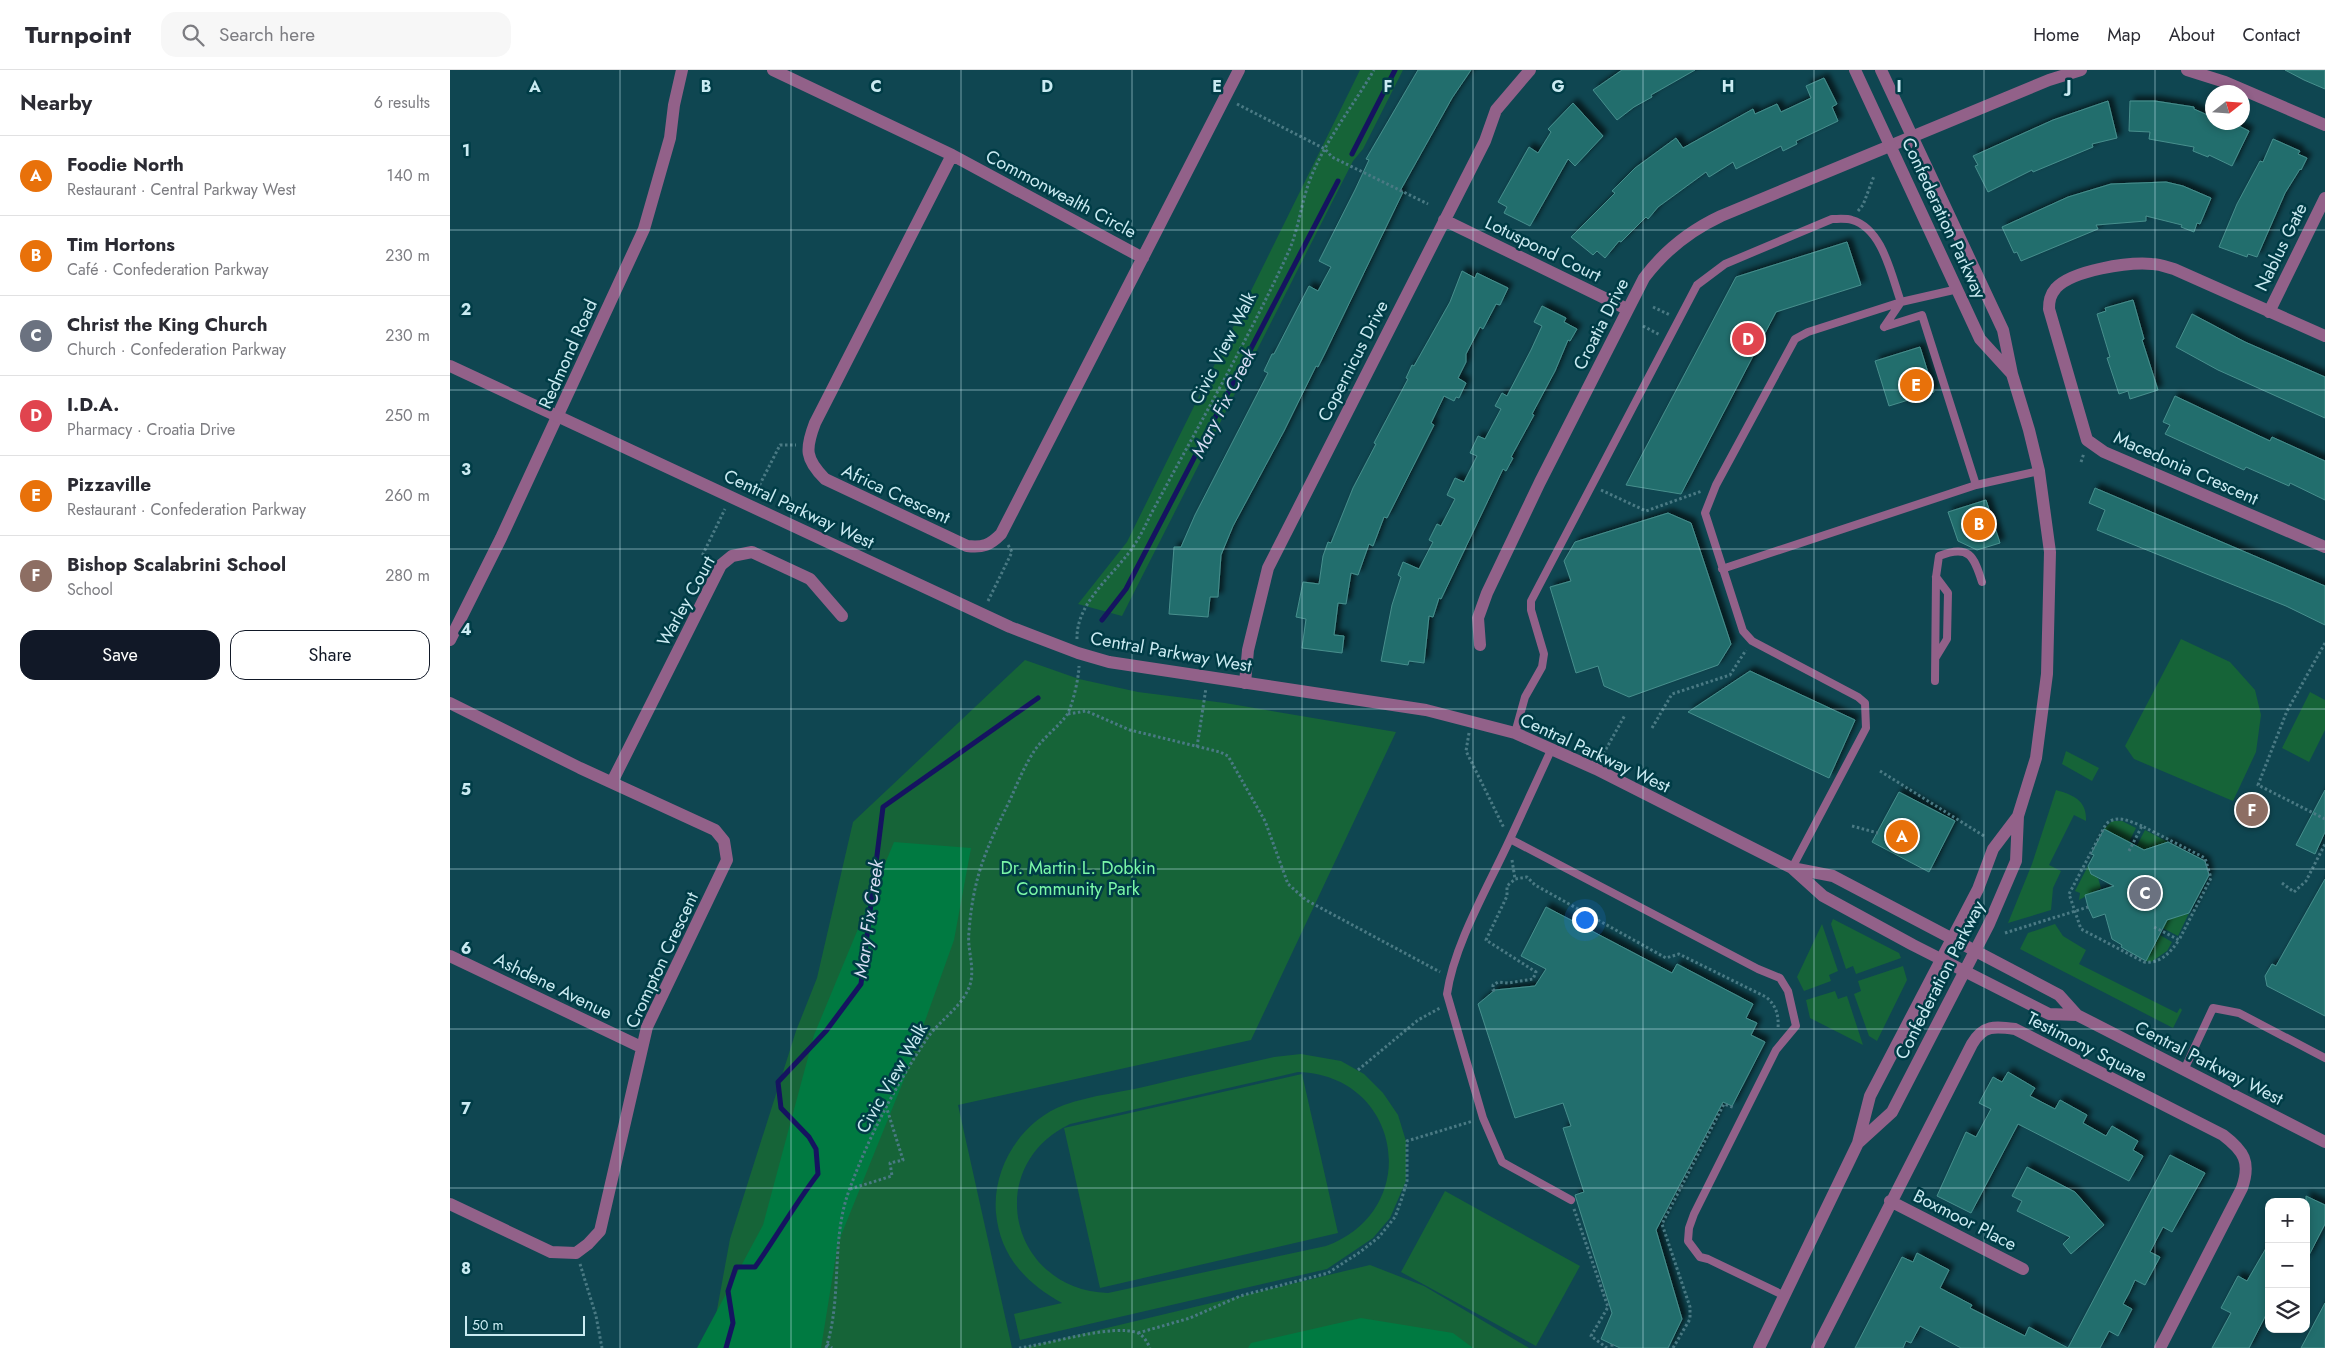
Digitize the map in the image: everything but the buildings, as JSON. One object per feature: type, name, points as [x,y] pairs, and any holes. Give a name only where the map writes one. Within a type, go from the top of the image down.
[{"type":"street","name":"Redmond Road","points":[[450,640],[558,417],[644,229],[670,138],[674,105],[682,70]]},
{"type":"street","name":"Commonwealth Circle","points":[[773,70],[952,155],[1143,258],[1238,70]]},
{"type":"street","name":"Copernicus Drive","points":[[1245,683],[1248,650],[1268,568],[1485,141],[1496,110],[1530,70]]},
{"type":"street","name":"Confederation Parkway","points":[[1855,70],[1980,339],[2012,374]]},
{"type":"street","name":"Confederation Parkway","points":[[1858,1143],[1892,1112],[1975,951],[2016,862],[2018,816],[2036,758],[2047,674],[2050,552],[2039,471],[2012,374],[2003,330],[1882,70]]},
{"type":"street","name":"Croatia Drive","points":[[1480,645],[1478,618],[1487,593],[1627,310],[1656,263],[1679,240],[1721,216],[1914,138],[2049,80],[2081,70]]},
{"type":"street","points":[[2187,70],[2226,82],[2325,125]]},
{"type":"street","points":[[807,445],[815,423],[952,155]]},
{"type":"street","name":"Nablus Gate","points":[[2269,312],[2325,198]]},
{"type":"street","name":"Lotuspond Court","points":[[1444,220],[1627,310]]},
{"type":"street","points":[[1001,534],[1143,258]]},
{"type":"street","name":"Macedonia Crescent","points":[[2325,336],[2174,269],[2153,264],[2102,269],[2076,277],[2057,287],[2049,298],[2048,309],[2087,440],[2104,452],[2325,547]]},
{"type":"street","name":"Central Parkway West","points":[[450,366],[982,613],[1078,653],[1109,662],[1383,703],[1471,720],[1515,733],[1552,748],[1792,868],[1823,896],[1941,959],[2049,1014],[2076,1016],[2325,1142]]},
{"type":"street","name":"Africa Crescent","points":[[807,445],[812,466],[825,480],[967,546],[990,545],[1001,534]]},
{"type":"street","name":"Warley Court","points":[[612,782],[721,565],[732,556],[752,552],[810,579],[842,616]]},
{"type":"street","name":"Crompton Crescent","points":[[450,704],[716,830],[724,841],[727,860],[647,1027],[600,1231],[576,1253]]},
{"type":"street","name":"Confederation Parkway","points":[[1759,1348],[1858,1143],[1870,1096],[1978,889],[1993,849],[2018,816]]},
{"type":"street","name":"Central Parkway West","points":[[1792,868],[1832,876],[1952,938],[2059,995],[2076,1016]]},
{"type":"street","name":"Ashdene Avenue","points":[[450,956],[641,1047]]},
{"type":"street","name":"Testimony Square","points":[[1817,1348],[1972,1044],[1978,1034],[1985,1029],[2000,1027],[2015,1030],[2224,1135],[2239,1148],[2245,1160],[2247,1174],[2242,1188],[2160,1348]]},
{"type":"street","name":"Boxmoor Place","points":[[1890,1202],[2023,1269]]},
{"type":"street","points":[[450,1204],[551,1252],[576,1253]]},
{"type":"lane","points":[[1515,733],[1525,697],[1542,667],[1544,654],[1531,610],[1531,601],[1697,285],[1725,264],[1832,219],[1851,220],[1863,225],[1874,235],[1900,302]]},
{"type":"lane","points":[[1792,868],[1866,728],[1865,703],[1858,697],[1752,641],[1743,632],[1705,512],[1716,485],[1795,339],[1808,332],[1900,302],[1958,290]]},
{"type":"lane","points":[[1900,302],[1884,327],[1922,315],[1976,485]]},
{"type":"lane","points":[[1722,569],[1976,485],[2039,471]]},
{"type":"lane","points":[[1934,681],[1936,577],[1940,556],[1951,552],[1968,554],[1976,560],[1982,582]]},
{"type":"lane","points":[[1935,658],[1947,639],[1948,593],[1936,577]]},
{"type":"lane","points":[[1552,748],[1463,942],[1449,978],[1447,994],[1483,1118],[1502,1162],[1570,1200]]},
{"type":"lane","points":[[1510,839],[1758,969],[1780,978],[1788,991],[1796,1026],[1776,1050],[1700,1200],[1689,1228],[1688,1241],[1700,1257],[1708,1259],[1783,1295]]},
{"type":"lane","points":[[2184,1070],[2213,1008],[2239,1013],[2325,1058]]},
{"type":"path","name":"Civic View Walk","points":[[1077,630],[1092,598],[1134,545],[1236,354],[1289,251],[1311,178],[1325,149],[1342,117],[1360,94],[1374,70]]},
{"type":"path","points":[[1225,99],[1325,149],[1332,156],[1428,204]]},
{"type":"path","points":[[1851,220],[1863,205],[1874,176]]},
{"type":"path","points":[[1653,307],[1679,318]]},
{"type":"path","points":[[1643,326],[1668,339]]},
{"type":"path","points":[[749,505],[780,445],[807,445]]},
{"type":"path","points":[[1591,485],[1646,511],[1716,485]]},
{"type":"path","points":[[721,565],[702,556],[730,497]]},
{"type":"path","points":[[982,613],[1012,552],[1001,534]]},
{"type":"path","points":[[1652,728],[1672,694],[1730,675],[1752,641]]},
{"type":"path","points":[[2325,643],[2287,711],[2258,785],[2325,819]]},
{"type":"path","name":"Civic View Walk","points":[[826,1346],[836,1297],[841,1224],[849,1189],[887,1108],[929,1036],[964,998],[971,982],[972,965],[968,940],[972,898],[983,856],[1033,752],[1068,714],[1079,675]]},
{"type":"path","points":[[1197,747],[1207,678]]},
{"type":"path","points":[[1068,714],[1086,711],[1130,730],[1220,752],[1228,756],[1265,821],[1288,884],[1306,900],[1449,978]]},
{"type":"path","points":[[1596,769],[1624,715]]},
{"type":"path","points":[[1471,720],[1466,751],[1510,839],[1515,879]]},
{"type":"path","points":[[1880,771],[1984,836]]},
{"type":"path","points":[[2122,818],[2142,826],[2205,858],[2211,878],[2179,940],[2170,953],[2162,959],[2151,963],[2144,962],[2081,929],[2075,911],[2069,894],[2106,824],[2111,819],[2122,818]]},
{"type":"path","points":[[1852,826],[1878,833]]},
{"type":"path","points":[[2129,851],[2142,826]]},
{"type":"path","points":[[2282,883],[2294,892],[2306,881],[2325,844]]},
{"type":"path","points":[[1495,990],[1493,990],[1494,985],[1498,982],[1508,984],[1533,979],[1536,972],[1486,940],[1507,896],[1507,886],[1515,879],[1527,877],[1535,885],[1666,958],[1679,954],[1766,997],[1772,1002],[1778,1013],[1776,1033]]},
{"type":"path","points":[[2005,933],[2088,907]]},
{"type":"path","points":[[2154,927],[2179,940]]},
{"type":"path","points":[[1358,1070],[1418,1020],[1449,1003]]},
{"type":"path","points":[[1673,1348],[1690,1319],[1690,1306],[1662,1224],[1724,1104],[1735,1109],[1739,1101]]},
{"type":"path","points":[[849,1189],[892,1176],[890,1163],[903,1160],[887,1108]]},
{"type":"path","points":[[1018,1348],[1093,1333],[1126,1331],[1138,1333],[1190,1318],[1240,1296],[1319,1276],[1342,1265],[1379,1237],[1395,1217],[1407,1181],[1407,1141],[1483,1118]]},
{"type":"path","points":[[1570,1200],[1608,1307],[1591,1336],[1607,1348]]},
{"type":"path","points":[[576,1253],[596,1316],[602,1348]]},
{"type":"path","points":[[1138,1333],[1146,1340],[1150,1348]]},
{"type":"path","points":[[826,1346],[832,1348]]},
{"type":"green space","points":[[1360,70],[1403,70],[1363,149],[1353,161],[1122,616],[1078,604],[1127,542]]},
{"type":"green space","points":[[2181,639],[2230,662],[2255,690],[2261,715],[2256,752],[2233,801],[2134,759],[2125,746]]},
{"type":"green space","name":"Dr. Martin L. Dobkin Community Park","points":[[1025,660],[1079,679],[1138,692],[1225,703],[1396,732],[1251,1040],[958,1105],[1012,1348],[710,1348],[730,1239],[796,1031],[817,978],[853,822]]},
{"type":"green space","points":[[2310,692],[2325,700],[2325,730],[2309,762],[2282,748]]},
{"type":"green space","points":[[2066,751],[2099,768],[2092,781],[2062,764]]},
{"type":"green space","points":[[2056,790],[2073,796],[2081,803],[2086,814],[2086,821],[2074,815],[2049,865],[2061,871],[2053,888],[2051,910],[2008,923],[2032,864]]},
{"type":"green space","points":[[2112,821],[2122,821],[2136,828],[2129,842],[2104,829]]},
{"type":"green space","points":[[2145,830],[2168,842],[2133,853]]},
{"type":"green space","points":[[894,842],[971,848],[954,940],[905,1077],[838,1243],[821,1348],[697,1348],[763,1225],[814,1035]]},
{"type":"green space","points":[[2088,866],[2091,874],[2098,878],[2101,888],[2079,900],[2080,893],[2075,891]]},
{"type":"green space","points":[[2189,913],[2178,936],[2155,924]]},
{"type":"green space","points":[[1833,919],[1899,953],[1901,958],[1856,974],[1853,966],[1846,969],[1831,924]]},
{"type":"green space","points":[[1822,924],[1838,971],[1829,975],[1831,981],[1804,991],[1797,977]]},
{"type":"green space","points":[[2055,924],[2063,936],[2086,950],[2079,964],[2177,1013],[2180,1008],[2182,1010],[2173,1028],[2020,949],[2028,933]]},
{"type":"green space","points":[[2160,935],[2172,942],[2167,951],[2151,962],[2146,961]]},
{"type":"green space","points":[[1903,966],[1907,980],[1877,1041],[1869,1036],[1854,994],[1861,991],[1858,981]]},
{"type":"green space","points":[[1835,991],[1838,999],[1847,996],[1863,1045],[1810,1018],[1806,1000]]},
{"type":"green space","points":[[1301,1054],[1341,1061],[1364,1074],[1383,1093],[1398,1115],[1406,1141],[1406,1181],[1390,1218],[1373,1238],[1327,1269],[1020,1340],[1014,1314],[1062,1303],[1037,1287],[1017,1267],[1003,1242],[999,1228],[996,1213],[996,1196],[999,1179],[1004,1163],[1012,1148],[1023,1134],[1049,1112],[1064,1105],[1274,1057]],"holes":[[[1298,1072],[1333,1079],[1360,1095],[1378,1119],[1388,1147],[1388,1176],[1378,1204],[1357,1228],[1326,1246],[1108,1293],[1075,1287],[1049,1271],[1030,1250],[1019,1224],[1017,1196],[1025,1168],[1042,1143],[1070,1124]]]},
{"type":"green space","points":[[1302,1074],[1338,1233],[1100,1288],[1064,1128]]},
{"type":"green space","points":[[1445,1191],[1580,1266],[1536,1346],[1401,1272]]},
{"type":"green space","points":[[1370,1265],[1424,1286],[1529,1348],[1023,1348]]},
{"type":"green space","points":[[1361,1318],[1453,1333],[1473,1348],[1248,1348],[1251,1343]]},
{"type":"waterway","name":"Mary Fix Creek","points":[[1352,154],[1395,70]]},
{"type":"waterway","name":"Mary Fix Creek","points":[[1102,620],[1126,589],[1338,181]]},
{"type":"waterway","name":"Mary Fix Creek","points":[[726,1348],[733,1323],[728,1291],[736,1267],[755,1267],[818,1174],[816,1149],[809,1137],[781,1108],[778,1082],[826,1031],[861,984],[883,807],[1038,698]]},
{"type":"place","name":"I.D.A.","points":[[1748,339]]},
{"type":"place","name":"Pizzaville","points":[[1916,385]]},
{"type":"place","name":"Tim Hortons","points":[[1979,524]]},
{"type":"place","name":"Bishop Scalabrini School","points":[[2252,810]]},
{"type":"place","name":"Foodie North","points":[[1902,836]]},
{"type":"place","name":"Christ the King Church","points":[[2145,893]]}]
